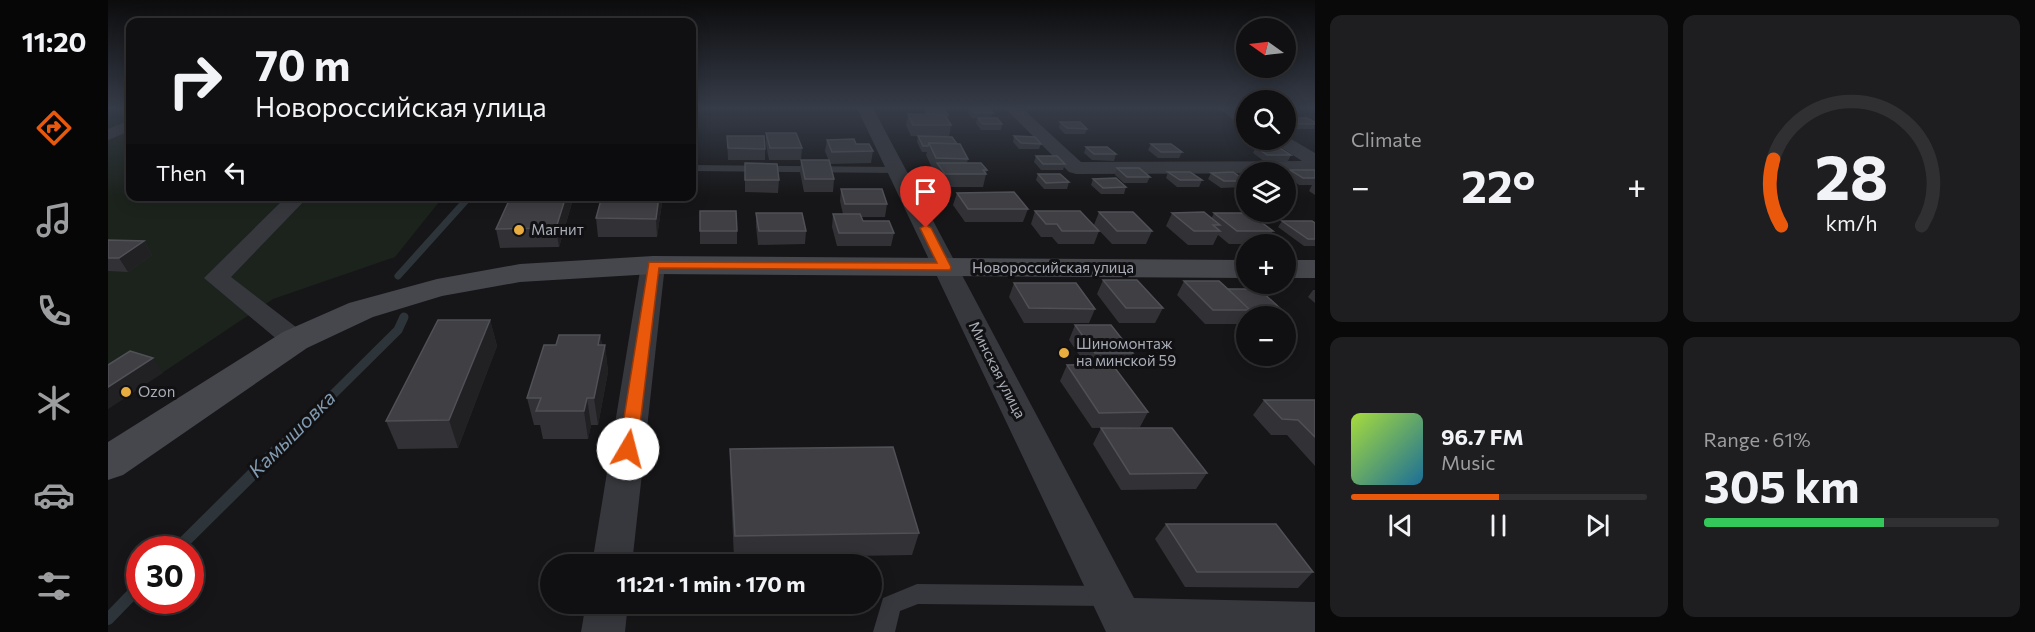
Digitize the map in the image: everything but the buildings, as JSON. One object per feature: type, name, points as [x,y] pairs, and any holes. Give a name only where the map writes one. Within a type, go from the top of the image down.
[{"type":"main road","name":"Новороссийская улица","points":[[108,463],[295,340],[361,310],[437,288],[520,273],[653,265],[1236,269]]},
{"type":"main road","points":[[1296,269],[1315,269]]},
{"type":"street","name":"Минская улица","points":[[880,137],[1121,616]]},
{"type":"street","points":[[1043,137],[1076,168],[1315,167]]},
{"type":"street","points":[[1296,150],[1315,161]]},
{"type":"street","points":[[294,201],[216,278],[295,340]]},
{"type":"street","points":[[613,554],[653,265]]},
{"type":"street","points":[[603,632],[605,614]]},
{"type":"street","points":[[1121,616],[1315,623]]},
{"type":"lane","points":[[696,168],[896,170]]},
{"type":"lane","points":[[884,632],[891,605],[917,594],[1121,616]]},
{"type":"shaded area","points":[[108,137],[126,137],[126,201],[440,201],[395,257],[273,299],[108,409]]},
{"type":"waterway","name":"Камышовка","points":[[398,276],[466,201]]},
{"type":"waterway","name":"Камышовка","points":[[278,449],[398,330],[404,317]]},
{"type":"waterway","name":"Камышовка","points":[[190,536],[280,447]]},
{"type":"waterway","name":"Камышовка","points":[[108,619],[126,600]]},
{"type":"place","name":"Магнит","points":[[519,230]]},
{"type":"place","name":"Шиномонтаж на минской 59","points":[[1064,353]]},
{"type":"place","name":"Ozon","points":[[126,392]]},
{"type":"route","points":[[628,449],[653,265],[945,267],[926,228]]}]
